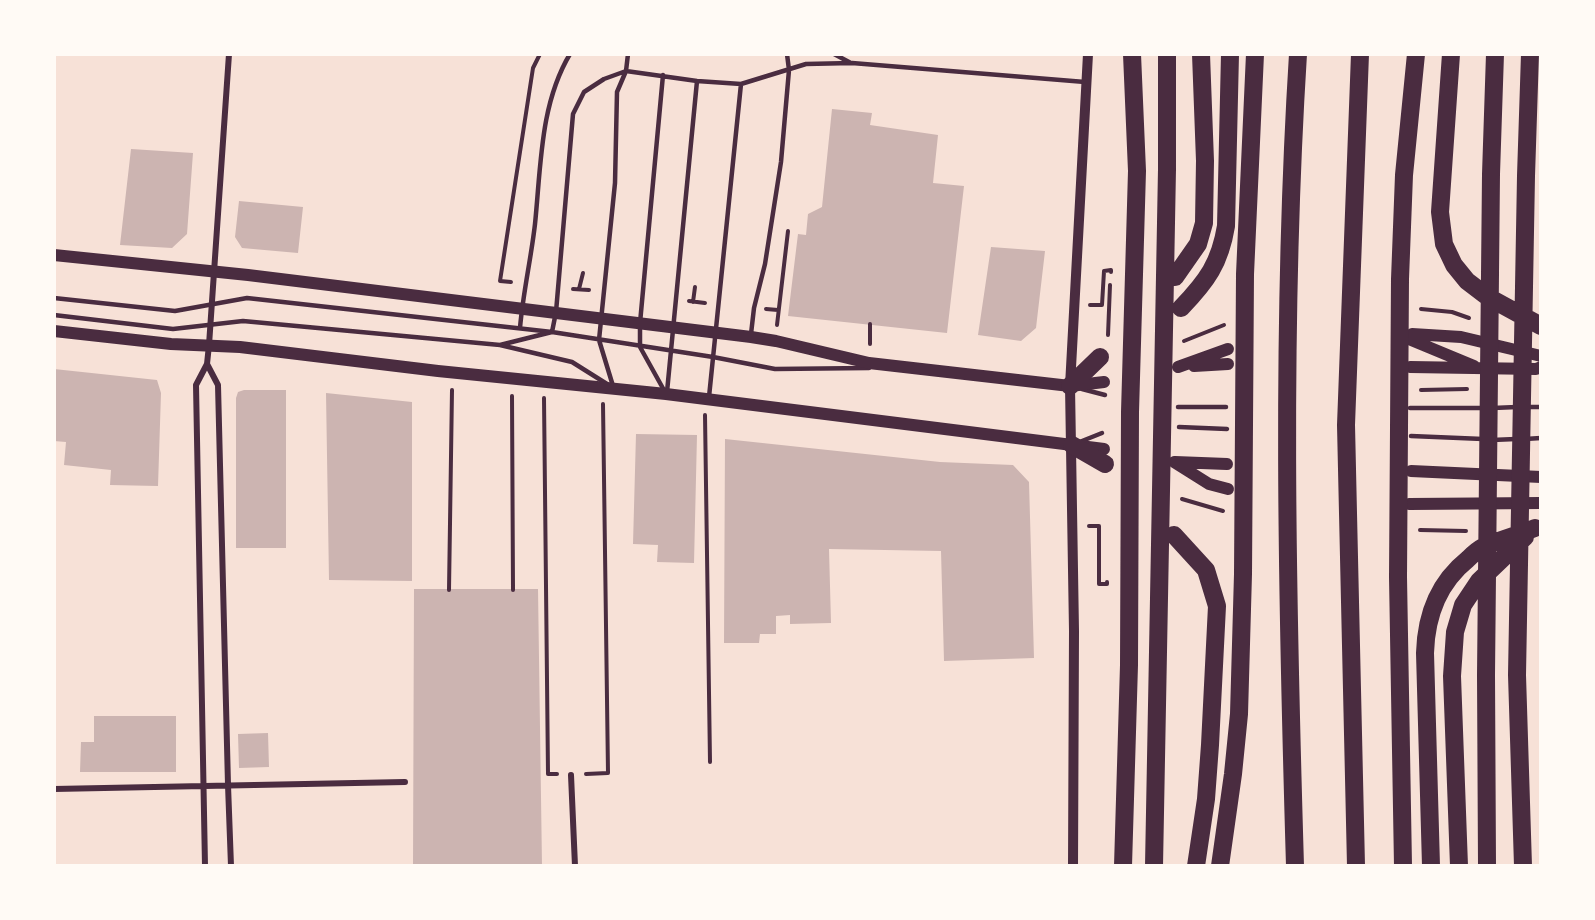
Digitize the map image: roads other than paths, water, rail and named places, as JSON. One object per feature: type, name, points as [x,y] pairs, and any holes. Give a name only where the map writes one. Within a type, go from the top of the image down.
[{"type":"highway","points":[[1123,866],[1129,665],[1130,412],[1137,171],[1132,54]]},
{"type":"highway","points":[[1154,866],[1167,169],[1167,54]]},
{"type":"highway","points":[[1175,277],[1198,244],[1204,223],[1205,161],[1201,54]]},
{"type":"highway","points":[[1180,308],[1208,278],[1219,258],[1224,240],[1230,54]]},
{"type":"highway","points":[[1220,866],[1239,714],[1243,574],[1245,274],[1255,54]]},
{"type":"highway","points":[[1295,866],[1287,587],[1289,279],[1298,54]]},
{"type":"highway","points":[[1356,866],[1346,426],[1360,54]]},
{"type":"highway","points":[[1403,866],[1398,577],[1400,279],[1404,175],[1416,54]]},
{"type":"highway","points":[[1451,54],[1440,212],[1444,244],[1454,265],[1467,281],[1488,297],[1541,326]]},
{"type":"highway","points":[[1487,866],[1486,675],[1491,174],[1495,54]]},
{"type":"highway","points":[[1523,866],[1517,675],[1530,54]]},
{"type":"highway","points":[[1070,386],[1103,375]]},
{"type":"highway","points":[[1072,445],[1105,457]]},
{"type":"highway","points":[[1431,866],[1425,653],[1432,608],[1451,574],[1480,548],[1538,526]]},
{"type":"highway","points":[[1459,866],[1452,676],[1458,619],[1468,596],[1479,581],[1538,526]]},
{"type":"highway","points":[[1174,536],[1206,570],[1217,606],[1206,799],[1196,866]]},
{"type":"main road","points":[[54,255],[556,312],[776,340],[869,363],[906,368],[1070,386],[1103,375]]},
{"type":"main road","points":[[54,331],[171,344],[240,347],[666,394],[1072,445]]},
{"type":"main road","points":[[1395,333],[1481,368]]},
{"type":"main road","points":[[1412,334],[1461,337],[1541,356]]},
{"type":"main road","points":[[1228,349],[1178,367],[1228,364]]},
{"type":"main road","points":[[1410,367],[1541,368]]},
{"type":"main road","points":[[1227,464],[1174,462],[1209,484],[1228,489]]},
{"type":"main road","points":[[1411,471],[1541,477]]},
{"type":"main road","points":[[1409,504],[1541,503]]},
{"type":"street","points":[[205,866],[196,385],[207,364],[209,345],[229,54]]},
{"type":"street","points":[[1073,866],[1073,526],[1070,386],[1088,54]]},
{"type":"street","points":[[207,364],[218,386],[231,866]]},
{"type":"street","points":[[571,775],[575,866]]},
{"type":"street","points":[[54,789],[405,782]]},
{"type":"lane","points":[[520,328],[546,119],[553,88],[570,54]]},
{"type":"lane","points":[[608,388],[599,340],[615,183],[617,92],[626,71],[628,54]]},
{"type":"lane","points":[[751,337],[754,308],[765,264],[781,162],[789,70],[787,54]]},
{"type":"lane","points":[[834,54],[852,63]]},
{"type":"lane","points":[[552,332],[556,312],[573,114],[584,92],[604,79],[626,71],[697,81],[741,84],[806,64],[852,63],[1087,82]]},
{"type":"lane","points":[[663,75],[640,323],[640,346],[666,394]]},
{"type":"lane","points":[[666,394],[697,81]]},
{"type":"lane","points":[[707,399],[716,333],[741,84]]},
{"type":"lane","points":[[54,298],[175,311],[246,298],[552,332],[775,369],[906,368]]},
{"type":"lane","points":[[54,315],[173,329],[243,321],[500,345],[572,362],[608,388]]},
{"type":"lane","points":[[500,345],[552,332]]},
{"type":"lane","points":[[1178,407],[1226,407]]},
{"type":"lane","points":[[1410,408],[1541,407]]},
{"type":"lane","points":[[1179,427],[1227,429]]},
{"type":"lane","points":[[1072,445],[1102,433]]},
{"type":"lane","points":[[1411,436],[1499,440],[1541,438]]}]
